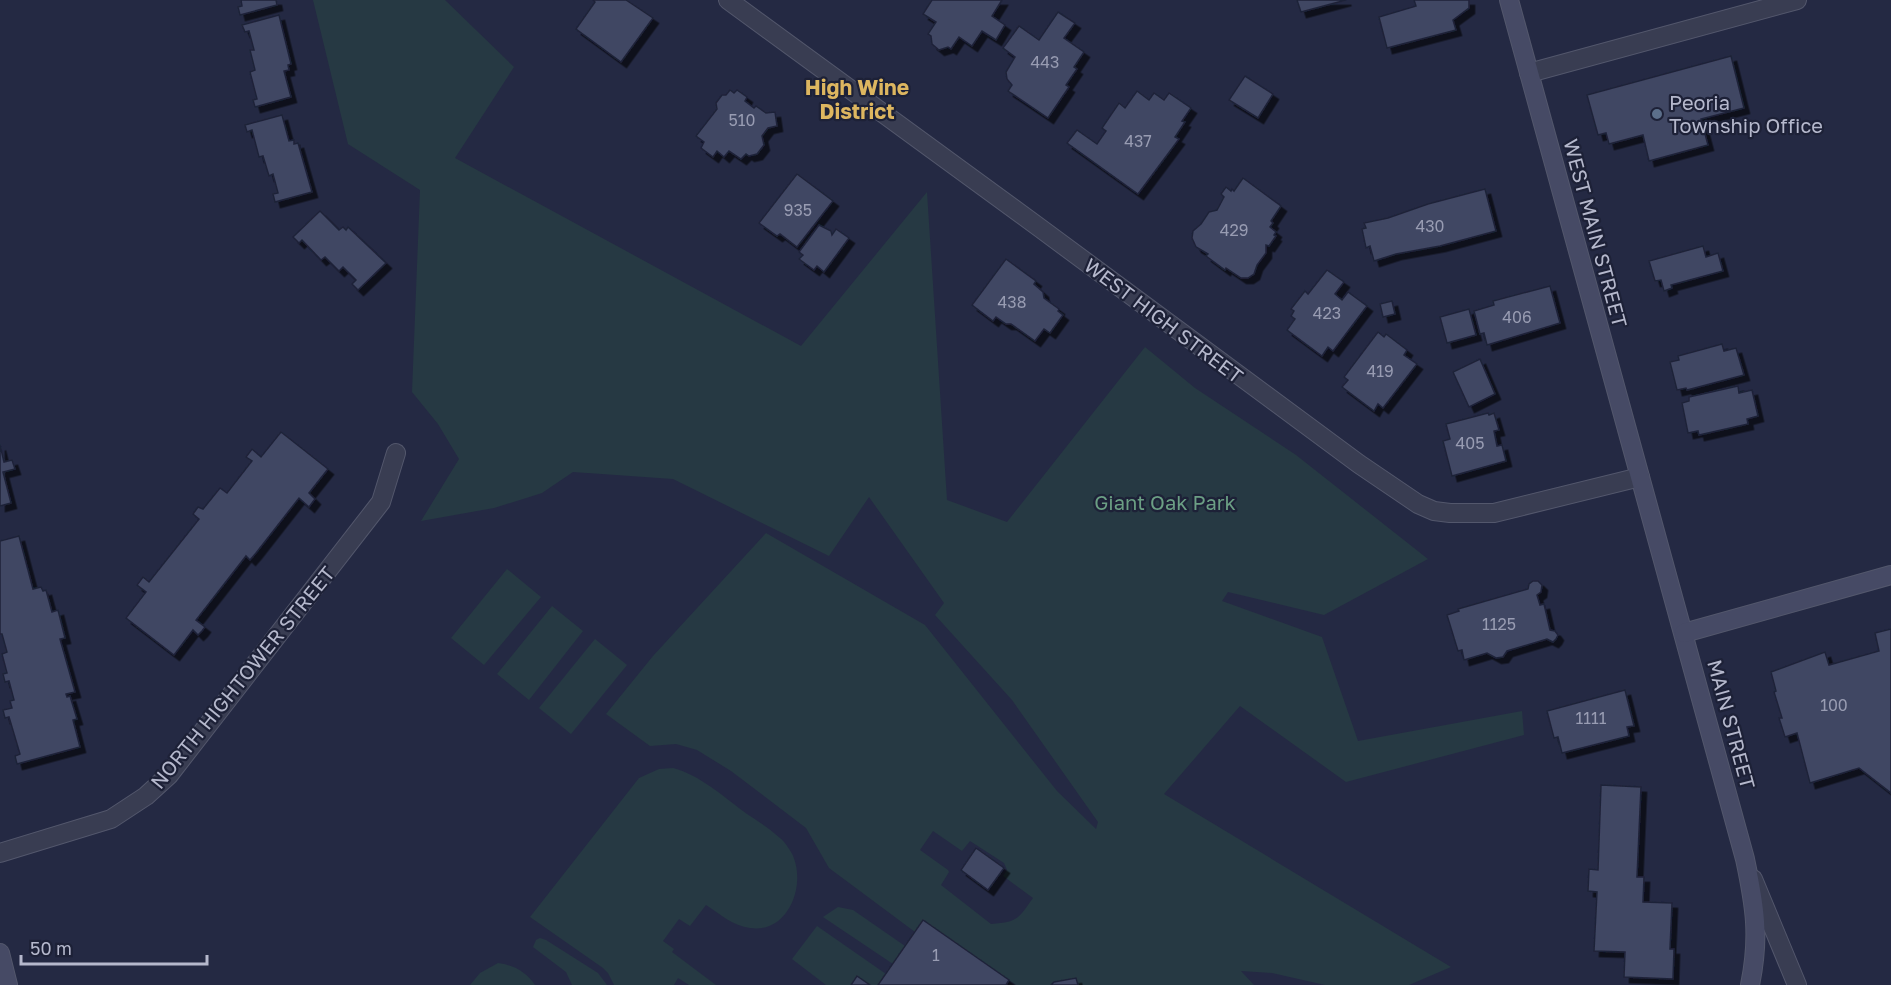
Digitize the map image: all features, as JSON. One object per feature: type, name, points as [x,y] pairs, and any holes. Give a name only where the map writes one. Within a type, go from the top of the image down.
[{"type":"main road","name":"WEST MAIN STREET","points":[[1509,0],[1640,477]]},
{"type":"main road","name":"MAIN STREET","points":[[1640,477],[1745,859],[1757,935],[1750,985]]},
{"type":"main road","points":[[1684,633],[1891,575]]},
{"type":"main road","points":[[0,953],[8,985]]},
{"type":"street","name":"WEST HIGH STREET","points":[[728,0],[1359,464],[1418,504],[1434,511],[1450,513],[1494,513],[1640,477]]},
{"type":"street","points":[[1529,73],[1797,0]]},
{"type":"street","name":"NORTH HIGHTOWER STREET","points":[[0,853],[111,819],[146,796],[169,775],[381,502],[396,453]]},
{"type":"street","points":[[1745,859],[1797,985]]},
{"type":"green space","name":"Giant Oak Park","points":[[313,0],[445,0],[514,67],[455,158],[801,346],[927,192],[947,500],[1007,522],[1145,347],[1195,388],[1296,455],[1428,559],[1324,615],[1228,592],[1222,601],[1322,637],[1358,741],[1522,711],[1524,735],[1346,782],[1240,706],[1164,794],[1451,967],[1409,985],[1325,985],[1272,973],[1241,971],[1254,985],[1078,985],[1076,978],[1054,982],[1051,985],[1016,985],[924,920],[915,932],[829,868],[806,828],[731,771],[697,750],[676,744],[650,746],[606,714],[653,656],[766,533],[925,625],[1057,791],[1096,829],[1098,822],[1012,700],[935,615],[944,603],[869,497],[829,556],[673,479],[573,472],[542,493],[494,508],[421,521],[459,459],[438,424],[412,392],[420,190],[348,144]],"holes":[[[933,831],[962,851],[970,841],[1004,863],[1007,870],[1003,876],[1033,898],[1020,915],[1007,922],[991,924],[941,885],[948,870],[920,850]]]},
{"type":"green space","points":[[507,569],[541,597],[484,665],[451,638]]},
{"type":"green space","points":[[552,606],[583,631],[529,700],[497,674]]},
{"type":"green space","points":[[595,639],[627,665],[571,734],[539,708]]},
{"type":"green space","points":[[673,768],[702,781],[768,828],[786,844],[796,864],[796,891],[792,904],[785,914],[775,923],[764,928],[738,925],[706,905],[690,926],[679,919],[663,941],[674,949],[672,952],[716,985],[689,985],[678,978],[674,985],[614,985],[603,968],[530,917],[639,778],[659,769]]},
{"type":"green space","points":[[838,907],[853,910],[905,946],[893,964],[823,917]]},
{"type":"green space","points":[[817,926],[886,974],[878,985],[870,985],[857,976],[851,985],[826,985],[792,959]]},
{"type":"green space","points":[[540,938],[598,973],[607,985],[572,985],[566,972],[533,947],[536,940]]},
{"type":"green space","points":[[498,963],[519,970],[535,985],[470,985],[480,973]]},
{"type":"building","points":[[241,0],[276,0],[277,5],[240,15],[238,7],[242,6]]},
{"type":"building","points":[[593,0],[626,0],[653,18],[621,62],[576,29],[595,2]]},
{"type":"building","points":[[932,0],[1002,0],[992,16],[1005,25],[996,40],[982,31],[972,46],[959,37],[951,49],[948,47],[939,50],[932,44],[931,36],[928,34],[936,22],[923,14]]},
{"type":"building","points":[[1297,0],[1346,0],[1301,12]]},
{"type":"building","points":[[1414,0],[1469,0],[1469,8],[1453,20],[1456,30],[1387,48],[1379,17],[1416,6]]},
{"type":"building","points":[[1058,12],[1075,23],[1064,38],[1084,52],[1074,67],[1077,69],[1066,85],[1069,87],[1048,118],[1008,91],[1012,85],[1007,79],[1006,72],[1015,57],[1003,48],[1019,26],[1039,40]]},
{"type":"building","points":[[279,15],[291,64],[288,65],[289,70],[284,71],[291,97],[255,107],[253,100],[257,99],[250,72],[255,70],[250,50],[254,50],[249,31],[245,32],[242,25]]},
{"type":"building","name":"Peoria Township Office","points":[[1731,56],[1744,108],[1701,119],[1708,145],[1649,161],[1643,135],[1609,144],[1606,133],[1598,135],[1587,95]]},
{"type":"building","points":[[1245,76],[1273,94],[1258,118],[1229,100]]},
{"type":"building","points":[[730,90],[734,93],[737,90],[747,97],[745,101],[754,108],[756,106],[766,113],[775,112],[777,126],[768,128],[762,136],[764,145],[757,154],[749,156],[746,154],[741,159],[729,151],[724,157],[717,151],[713,157],[701,148],[704,142],[696,136],[717,109],[716,103]]},
{"type":"building","points":[[1137,91],[1149,100],[1154,93],[1164,100],[1169,93],[1191,108],[1175,137],[1179,139],[1138,194],[1067,143],[1077,130],[1097,144],[1106,131],[1102,128],[1119,103],[1125,108]]},
{"type":"building","points":[[282,115],[289,141],[294,140],[294,144],[298,143],[312,192],[275,202],[273,194],[278,193],[273,174],[269,176],[263,156],[259,157],[252,130],[247,132],[245,125]]},
{"type":"building","points":[[797,174],[833,201],[797,247],[780,234],[777,236],[759,223]]},
{"type":"building","points":[[1243,178],[1281,206],[1271,221],[1273,223],[1270,227],[1276,232],[1274,235],[1276,236],[1269,246],[1266,245],[1266,253],[1257,265],[1254,274],[1248,278],[1241,278],[1226,268],[1225,270],[1206,256],[1208,254],[1196,247],[1192,238],[1193,231],[1209,212],[1217,210],[1224,197],[1221,194],[1226,187],[1234,191]]},
{"type":"building","points":[[1485,189],[1496,231],[1374,261],[1370,246],[1366,248],[1362,229],[1366,228],[1364,223]]},
{"type":"building","points":[[320,211],[339,230],[343,227],[346,230],[348,227],[386,263],[358,290],[352,284],[356,280],[343,267],[339,271],[325,257],[321,260],[302,240],[299,243],[293,237]]},
{"type":"building","points":[[819,225],[831,231],[832,235],[836,229],[849,238],[824,272],[817,266],[814,270],[799,259],[803,255],[799,252]]},
{"type":"building","points":[[1703,246],[1706,257],[1718,253],[1723,271],[1671,285],[1672,288],[1664,291],[1661,280],[1655,281],[1649,261]]},
{"type":"building","points":[[1006,259],[1036,281],[1034,284],[1043,292],[1044,298],[1059,309],[1058,311],[1063,315],[1050,333],[1044,329],[1035,341],[1011,324],[1006,324],[996,317],[993,321],[972,305]]},
{"type":"building","points":[[1327,270],[1344,282],[1335,294],[1342,300],[1348,292],[1367,306],[1333,351],[1328,347],[1322,356],[1287,330],[1295,319],[1291,316],[1294,311],[1291,309],[1305,291],[1308,294]]},
{"type":"building","points":[[1550,286],[1560,323],[1487,345],[1484,333],[1480,334],[1474,311],[1494,305],[1493,301]]},
{"type":"building","points":[[1392,301],[1395,314],[1383,317],[1380,304]]},
{"type":"building","points":[[1469,309],[1476,335],[1447,343],[1440,317]]},
{"type":"building","points":[[1378,332],[1384,337],[1386,334],[1407,350],[1404,355],[1417,364],[1383,408],[1378,404],[1374,411],[1342,387],[1348,380],[1344,377]]},
{"type":"building","points":[[1722,344],[1724,351],[1736,348],[1744,375],[1687,390],[1686,388],[1677,390],[1670,362],[1679,360],[1678,356]]},
{"type":"building","points":[[1480,359],[1495,394],[1469,407],[1453,372]]},
{"type":"building","points":[[1738,386],[1739,393],[1752,390],[1758,416],[1747,419],[1748,424],[1699,435],[1698,431],[1688,433],[1682,403],[1689,401],[1689,397]]},
{"type":"building","points":[[1488,413],[1489,415],[1494,413],[1499,430],[1494,431],[1497,446],[1502,445],[1506,461],[1452,476],[1443,441],[1450,439],[1446,424]]},
{"type":"building","points":[[281,432],[328,469],[309,493],[315,499],[309,507],[299,498],[250,560],[246,556],[196,620],[205,627],[198,635],[193,630],[174,655],[126,618],[146,592],[137,585],[143,577],[149,582],[199,519],[193,514],[198,507],[203,509],[220,488],[227,493],[252,461],[246,457],[252,449],[261,457]]},
{"type":"building","points":[[0,445],[4,462],[12,460],[15,469],[3,472],[11,503],[0,506]]},
{"type":"building","points":[[19,536],[33,589],[41,587],[43,591],[46,590],[52,612],[58,610],[65,638],[60,639],[75,692],[66,694],[67,697],[70,696],[77,719],[73,720],[80,747],[17,764],[15,756],[20,754],[9,717],[5,718],[3,710],[12,708],[10,701],[14,700],[9,681],[5,682],[3,674],[7,673],[2,654],[7,652],[2,634],[0,634],[0,541]]},
{"type":"building","points":[[1538,581],[1542,585],[1541,592],[1537,595],[1540,605],[1544,604],[1550,630],[1555,631],[1558,635],[1556,639],[1553,642],[1547,639],[1507,651],[1503,657],[1496,658],[1487,653],[1464,660],[1462,650],[1458,651],[1447,615],[1459,611],[1458,609],[1528,589],[1529,584]]},
{"type":"building","points":[[1891,629],[1891,793],[1859,768],[1810,783],[1797,733],[1785,737],[1779,718],[1782,718],[1771,672],[1825,652],[1829,665],[1879,651],[1875,633]]},
{"type":"building","points":[[1625,690],[1634,726],[1627,727],[1629,736],[1562,753],[1558,737],[1554,738],[1547,711]]},
{"type":"building","points":[[1601,785],[1641,787],[1637,877],[1644,877],[1643,902],[1672,903],[1670,949],[1674,949],[1673,979],[1624,977],[1625,952],[1594,951],[1597,892],[1588,891],[1589,869],[1598,870]]},
{"type":"building","points":[[976,848],[1004,868],[988,890],[961,870]]},
{"type":"building","points":[[923,920],[1009,980],[1006,985],[878,985]]},
{"type":"building","points":[[857,976],[870,985],[851,985]]},
{"type":"building","points":[[1076,978],[1078,985],[1051,985],[1054,982]]},
{"type":"place","name":"Peoria Township Office","points":[[1657,114]]},
{"type":"district","name":"High Wine District","points":[[857,99]]}]
